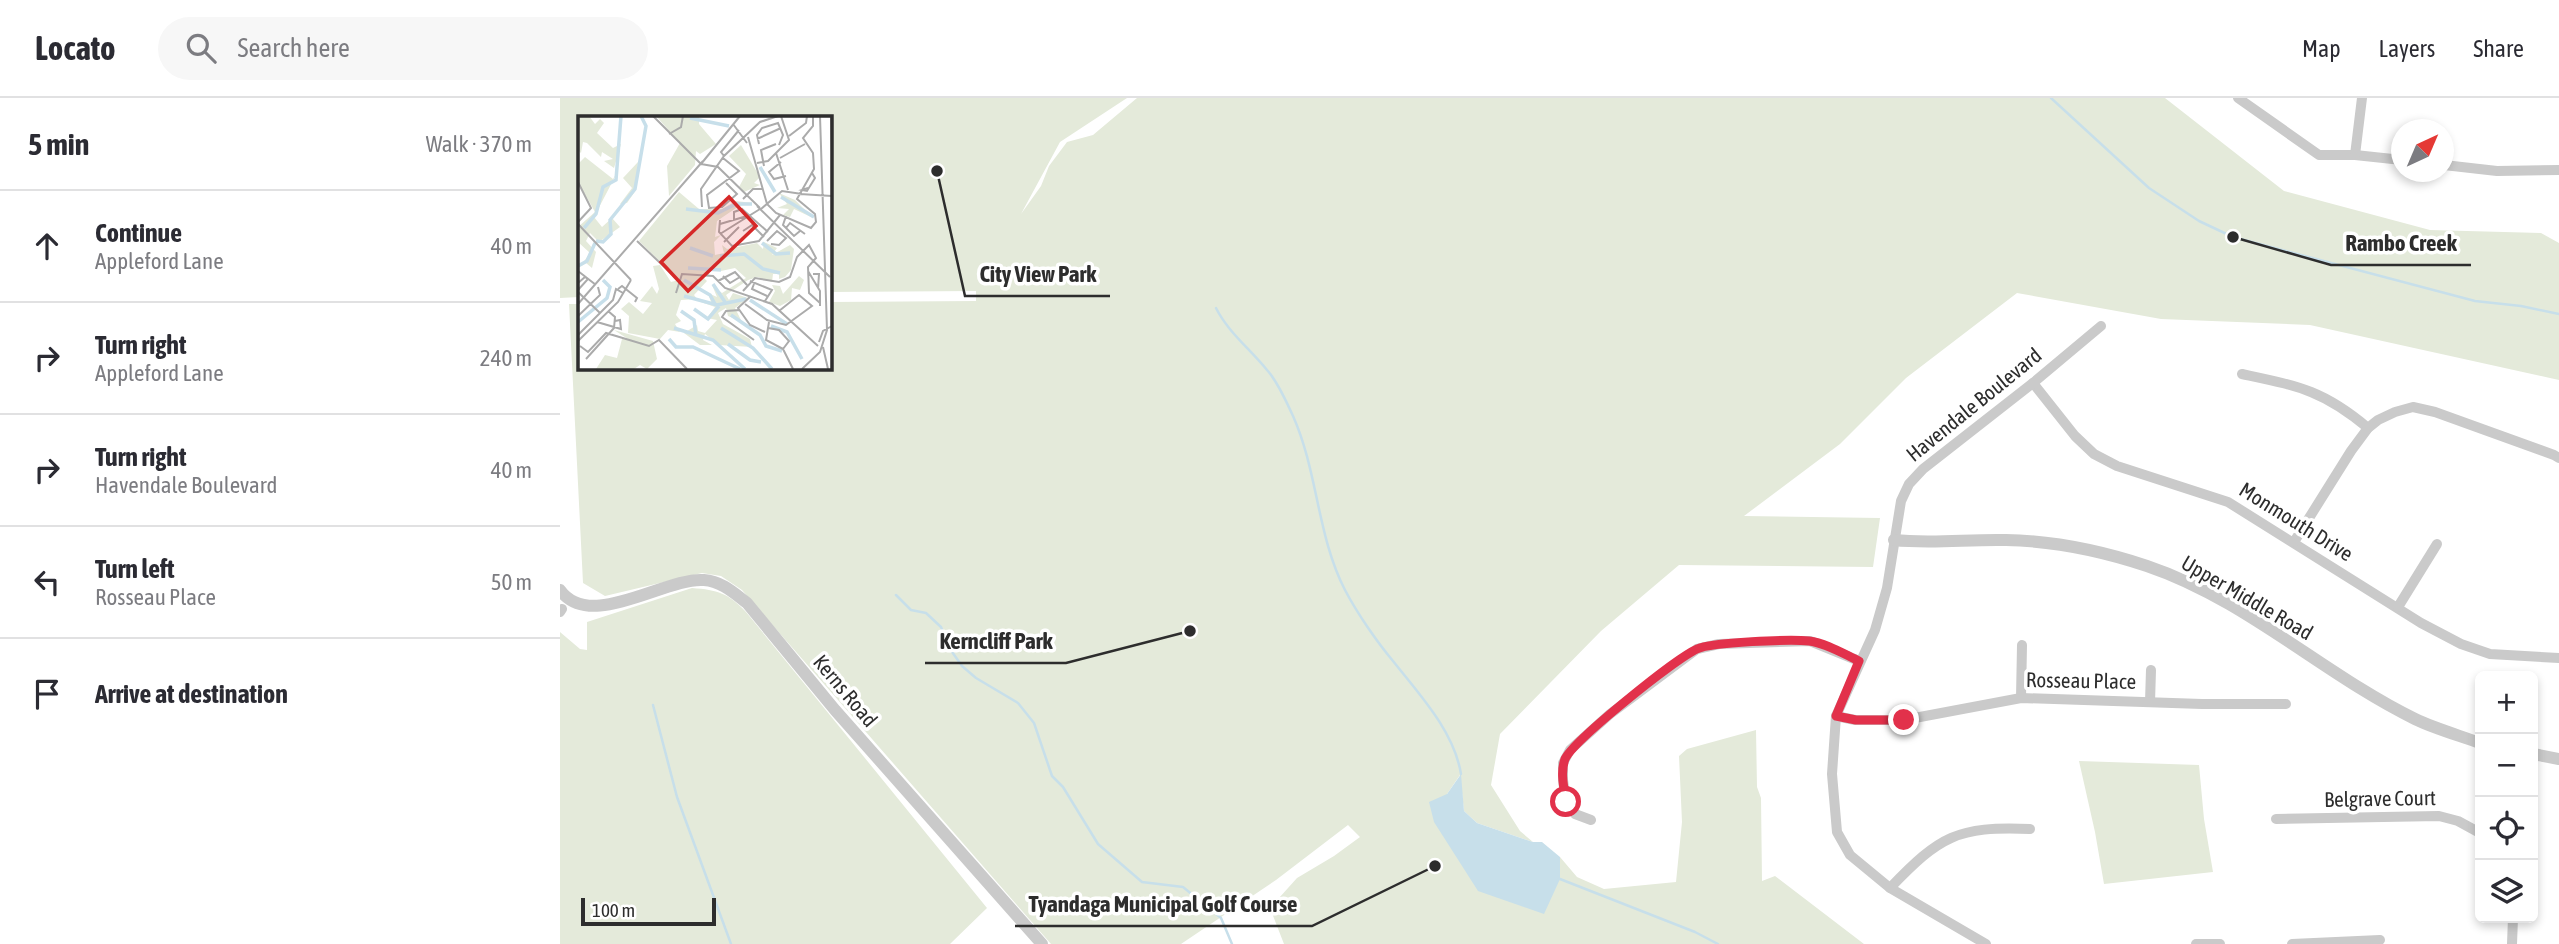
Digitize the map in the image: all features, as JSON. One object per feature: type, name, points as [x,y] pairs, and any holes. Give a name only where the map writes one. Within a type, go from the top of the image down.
[{"type":"street","points":[[2238,98],[2319,155],[2391,159]]},
{"type":"street","points":[[2355,155],[2362,98]]},
{"type":"street","points":[[2454,166],[2497,171],[2559,170]]},
{"type":"street","name":"Havendale Boulevard","points":[[1986,944],[1890,888],[1850,855],[1838,832],[1832,774],[1836,716],[1875,630],[1887,588],[1901,500],[1909,484],[1923,469],[2101,326]]},
{"type":"street","points":[[2242,374],[2301,387],[2322,395],[2349,411],[2368,428]]},
{"type":"street","name":"Monmouth Drive","points":[[2033,383],[2075,436],[2094,454],[2117,466],[2228,502],[2383,600],[2460,644],[2490,654],[2559,658]]},
{"type":"street","points":[[2294,542],[2368,428],[2395,412],[2413,407],[2435,412],[2559,458]]},
{"type":"street","name":"Upper Middle Road","points":[[1894,540],[2033,542],[2081,549],[2149,567],[2180,579],[2237,609],[2407,714],[2475,741]]},
{"type":"street","points":[[2398,607],[2437,544]]},
{"type":"street","name":"Kerns Road","points":[[562,604],[603,604],[639,597],[694,580],[705,580],[724,586],[747,603],[835,710],[1042,944]]},
{"type":"street","points":[[1591,820],[1575,814],[1566,802],[1563,763],[1570,750],[1610,714],[1697,649],[1719,644],[1810,641],[1859,661]]},
{"type":"street","points":[[2021,698],[2022,645]]},
{"type":"street","points":[[2150,702],[2151,670]]},
{"type":"street","name":"Rosseau Place","points":[[1836,716],[1856,720],[1904,720],[2021,698],[2286,704]]},
{"type":"street","points":[[2538,755],[2559,759]]},
{"type":"street","name":"Belgrave Court","points":[[2276,819],[2439,816],[2458,821],[2475,830]]},
{"type":"street","points":[[1890,888],[1925,853],[1943,841],[1980,829],[2030,829]]},
{"type":"street","points":[[2512,944],[2513,923]]},
{"type":"street","points":[[2292,944],[2379,940]]},
{"type":"street","points":[[2196,944],[2220,944]]},
{"type":"green space","points":[[560,98],[1127,98],[1060,142],[1021,214],[1041,186],[1049,166],[1067,142],[1093,135],[1137,98],[2165,98],[2284,191],[2430,230],[2541,233],[2559,243],[2559,380],[2310,325],[2161,319],[2017,293],[1906,378],[1840,444],[1744,516],[1880,518],[1873,567],[1679,565],[1601,631],[1500,734],[1491,785],[1520,831],[1533,842],[1477,823],[1464,811],[1460,775],[1447,794],[1488,837],[1559,869],[1560,857],[1577,877],[1604,889],[1676,882],[1682,822],[1679,756],[1687,749],[1756,730],[1757,787],[1761,798],[1762,881],[1775,876],[1864,944],[1284,944],[1270,908],[1297,878],[1360,837],[1348,825],[1276,880],[1181,944],[1051,944],[742,590],[721,576],[702,573],[605,596],[583,583],[569,304],[578,304],[578,369],[831,369],[831,302],[976,301],[976,291],[831,292],[831,116],[578,116],[578,297],[560,298]]},
{"type":"green space","points":[[692,588],[722,594],[746,612],[987,908],[950,944],[560,944],[560,632],[580,649],[587,650],[587,622]]},
{"type":"green space","points":[[2079,761],[2199,765],[2213,872],[2104,884]]},
{"type":"water","points":[[1461,774],[1464,811],[1477,823],[1533,842],[1542,842],[1560,857],[1560,879],[1544,914],[1478,891],[1434,822],[1429,802],[1447,794]]},
{"type":"waterway","points":[[2051,98],[2149,188],[2199,221],[2233,237],[2475,301],[2559,314]]},
{"type":"waterway","points":[[1216,308],[1282,392],[1301,437],[1329,548],[1345,590],[1374,636],[1443,728],[1457,758],[1461,774]]},
{"type":"waterway","points":[[896,595],[911,610],[926,613],[941,627],[950,649],[962,666],[976,678],[1018,703],[1034,723],[1052,776],[1063,787],[1098,844],[1142,882],[1183,887],[1221,918],[1232,944]]},
{"type":"waterway","points":[[653,705],[677,797],[731,944]]},
{"type":"waterway","points":[[1560,879],[1695,932],[1718,944]]},
{"type":"place","name":"City View Park","points":[[937,171]]},
{"type":"place","name":"Rambo Creek","points":[[2233,237]]},
{"type":"place","name":"Kerncliff Park","points":[[1190,631]]},
{"type":"place","name":"Tyandaga Municipal Golf Course","points":[[1435,866]]},
{"type":"route","points":[[1566,802],[1563,763],[1570,750],[1610,714],[1697,649],[1719,644],[1810,641],[1859,661],[1836,716],[1856,720],[1904,720]]}]
